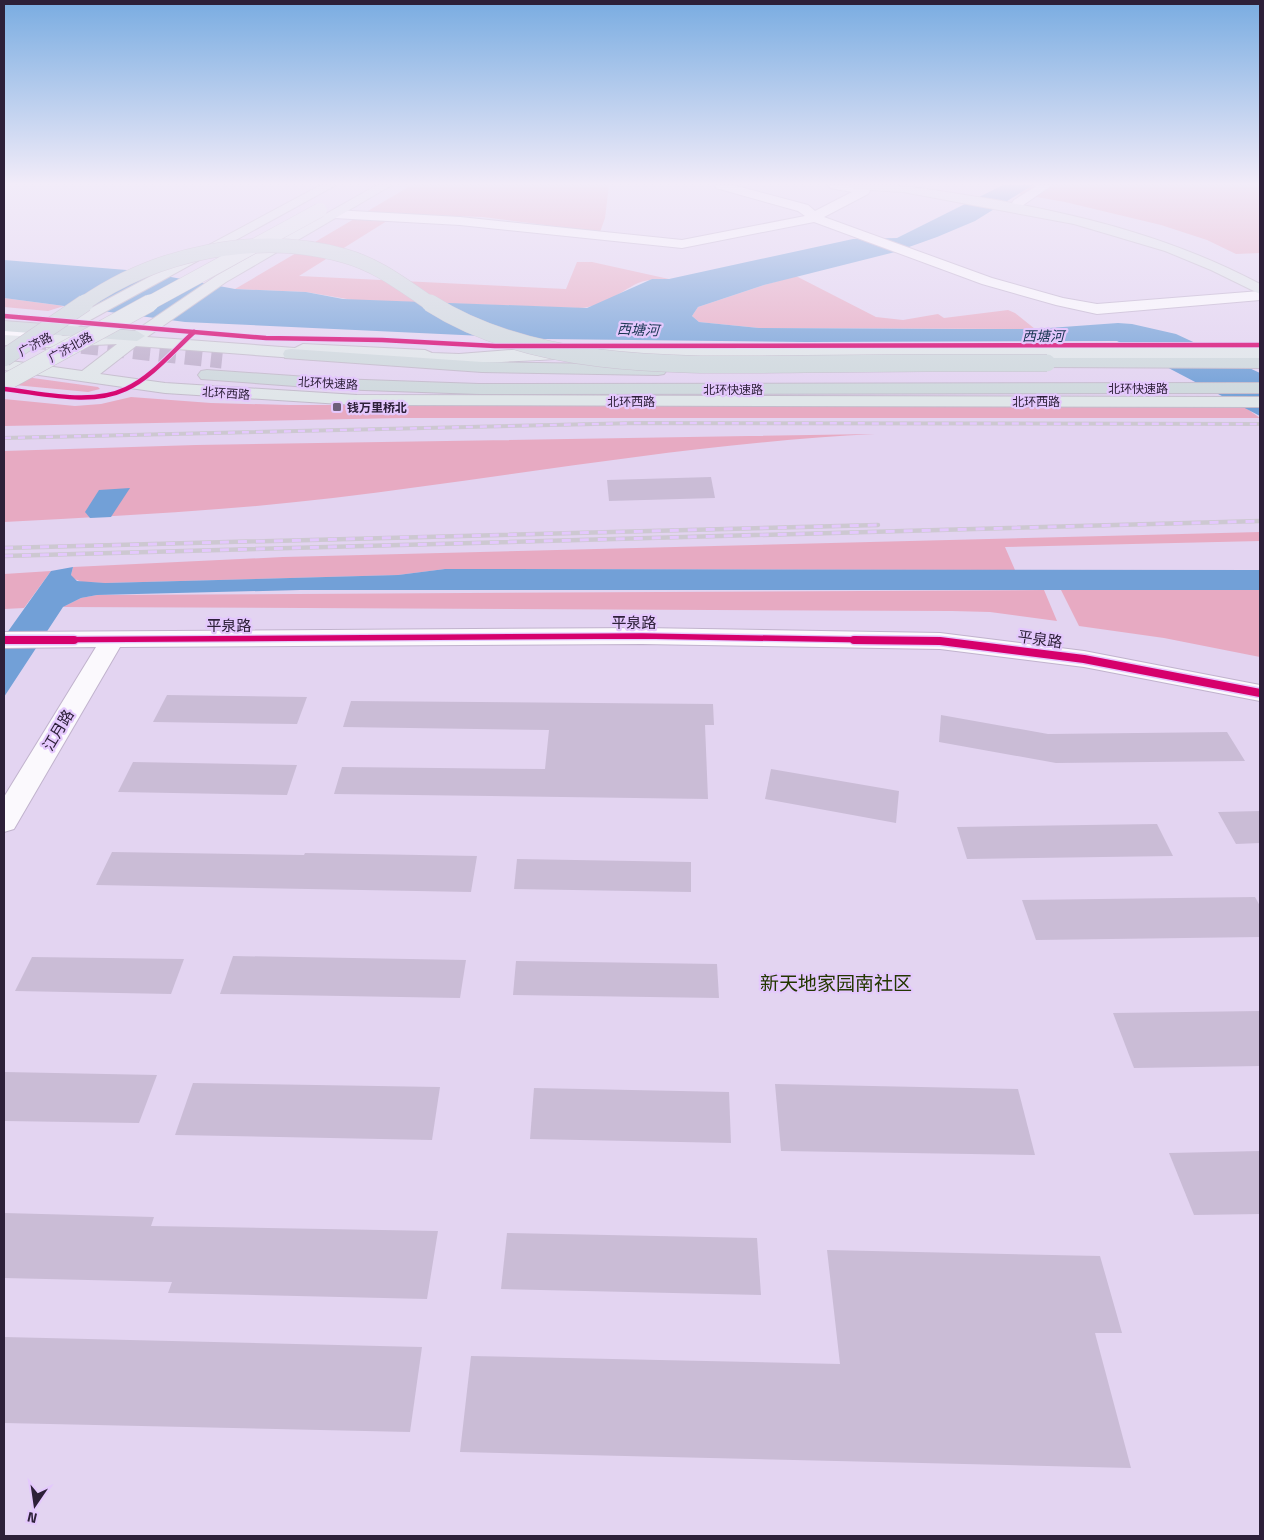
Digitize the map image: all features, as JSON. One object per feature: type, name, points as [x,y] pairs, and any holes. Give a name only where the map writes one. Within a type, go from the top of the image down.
[{"type":"highway","points":[[4,360],[110,287],[139,272],[192,257]]},
{"type":"highway","points":[[350,257],[384,273],[438,308],[480,329],[524,343],[595,357],[663,363],[734,365],[1260,363]]},
{"type":"highway","points":[[4,326],[135,338]]},
{"type":"highway","points":[[291,354],[482,367],[629,369],[762,375]]},
{"type":"highway","name":"北环快速路","points":[[222,360],[415,372],[762,375],[1132,363],[1260,374]]},
{"type":"highway","name":"北环快速路","points":[[207,375],[336,384],[479,389],[1161,394],[1260,388]]},
{"type":"main road","name":"广济路","points":[[4,360],[196,257]]},
{"type":"main road","name":"广济北路","points":[[4,372],[230,257]]},
{"type":"main road","name":"广济北路","points":[[4,383],[236,257]]},
{"type":"main road","name":"广济路","points":[[85,377],[154,323],[253,257]]},
{"type":"main road","points":[[1193,257],[1260,290]]},
{"type":"main road","points":[[1211,257],[1260,280]]},
{"type":"main road","points":[[135,338],[291,354],[446,359],[524,354]]},
{"type":"main road","points":[[4,340],[75,341],[135,338],[395,354],[669,352],[1132,363],[1260,354]]},
{"type":"main road","name":"北环西路","points":[[4,365],[204,392],[382,400],[1161,394],[1260,402]]},
{"type":"street","points":[[921,257],[987,281],[1061,302],[1097,309],[1260,296]]},
{"type":"street","points":[[4,335],[42,341]]},
{"type":"street","name":"平泉路","points":[[4,640],[642,636],[940,641],[1094,661],[1260,693]]},
{"type":"street","name":"江月路","points":[[4,821],[112,640]]},
{"type":"shaded area","points":[[290,257],[330,257],[299,276],[566,289],[577,262],[592,262],[669,279],[642,282],[602,303],[579,308],[353,300],[306,292],[235,289]]},
{"type":"shaded area","points":[[796,276],[876,317],[903,320],[938,314],[944,318],[1008,310],[1015,313],[1035,329],[759,328],[699,322],[692,316],[698,307]]},
{"type":"shaded area","points":[[4,298],[64,306],[48,311],[4,307]]},
{"type":"shaded area","points":[[4,374],[98,387],[100,389],[88,392],[4,384]]},
{"type":"shaded area","points":[[131,397],[211,403],[289,405],[1142,405],[1246,408],[1260,418],[402,418],[4,426],[4,399],[75,406],[101,404]]},
{"type":"shaded area","points":[[875,434],[807,438],[671,452],[292,503],[169,513],[4,522],[4,451],[196,445]]},
{"type":"shaded area","points":[[1260,532],[1260,541],[1005,547],[1015,570],[445,569],[398,575],[105,583],[82,582],[72,578],[71,575],[73,567],[283,557]]},
{"type":"shaded area","points":[[51,571],[24,608],[4,609],[4,574]]},
{"type":"shaded area","points":[[1044,590],[1057,621],[990,612],[952,611],[63,607],[81,598],[97,595]]},
{"type":"shaded area","points":[[1061,590],[1260,590],[1260,657],[1164,638],[1079,626]]},
{"type":"water","name":"西塘河","points":[[771,257],[876,257],[764,285],[698,307],[692,316],[699,322],[759,328],[1035,329],[1118,323],[1132,324],[1176,334],[1260,373],[1260,416],[1117,341],[806,342],[545,339],[185,322],[4,298],[4,260],[139,271],[235,289],[306,292],[343,299],[587,308],[652,279],[669,279]]},
{"type":"water","points":[[130,488],[111,517],[90,518],[85,512],[99,490]]},
{"type":"water","points":[[73,567],[71,575],[77,581],[105,583],[398,575],[445,569],[1260,570],[1260,590],[300,590],[97,595],[81,598],[63,607],[4,697],[4,637],[51,571]]},
{"type":"building","points":[[711,477],[715,498],[609,501],[607,480]]},
{"type":"building","points":[[167,695],[307,697],[297,724],[153,722]]},
{"type":"building","points":[[351,701],[713,704],[714,725],[705,725],[708,799],[334,794],[342,767],[545,769],[549,730],[343,727]]},
{"type":"building","points":[[941,715],[1048,734],[1227,732],[1245,761],[1056,763],[939,742]]},
{"type":"building","points":[[133,762],[297,765],[287,795],[118,792]]},
{"type":"building","points":[[771,769],[899,791],[896,823],[765,799]]},
{"type":"building","points":[[1260,811],[1260,843],[1236,844],[1218,812]]},
{"type":"building","points":[[1157,824],[1173,856],[967,859],[957,827]]},
{"type":"building","points":[[112,852],[477,856],[471,892],[96,885]]},
{"type":"building","points":[[517,859],[691,862],[691,892],[514,889]]},
{"type":"building","points":[[1255,897],[1260,906],[1260,937],[1036,940],[1022,900]]},
{"type":"building","points":[[233,956],[466,960],[460,998],[220,994]]},
{"type":"building","points":[[32,957],[184,959],[171,994],[15,991]]},
{"type":"building","points":[[516,961],[717,964],[719,998],[513,995]]},
{"type":"building","points":[[1260,1011],[1260,1066],[1134,1068],[1113,1013]]},
{"type":"building","points":[[4,1072],[157,1075],[139,1123],[4,1121]]},
{"type":"building","points":[[193,1083],[440,1087],[432,1140],[175,1135]]},
{"type":"building","points":[[775,1084],[1018,1089],[1035,1155],[781,1151]]},
{"type":"building","points":[[534,1088],[729,1092],[731,1143],[530,1139]]},
{"type":"building","points":[[1260,1151],[1260,1214],[1194,1215],[1169,1153]]},
{"type":"building","points":[[4,1213],[154,1217],[151,1226],[438,1231],[427,1299],[168,1293],[172,1282],[4,1278]]},
{"type":"building","points":[[507,1233],[757,1238],[761,1295],[501,1289]]},
{"type":"building","points":[[827,1250],[1100,1256],[1122,1333],[1095,1333],[1131,1468],[460,1452],[471,1356],[840,1364]]},
{"type":"building","points":[[4,1337],[422,1347],[410,1432],[4,1423]]},
{"type":"tunnel","points":[[4,337],[222,360]]},
{"type":"railway","points":[[4,438],[638,423],[1260,424]]},
{"type":"railway","points":[[4,556],[1260,521]]},
{"type":"railway","points":[[4,548],[878,525]]},
{"type":"cycle path","points":[[4,316],[266,338],[382,340],[495,346],[1260,345]]},
{"type":"cycle path","points":[[4,389],[83,397],[113,394],[134,385],[194,332]]},
{"type":"cycle path","points":[[4,640],[642,636],[940,641],[1084,659],[1260,693]]},
{"type":"place","name":"钱万里桥北","points":[[337,407]]},
{"type":"district","name":"新天地家园南社区","points":[[836,982]]}]
